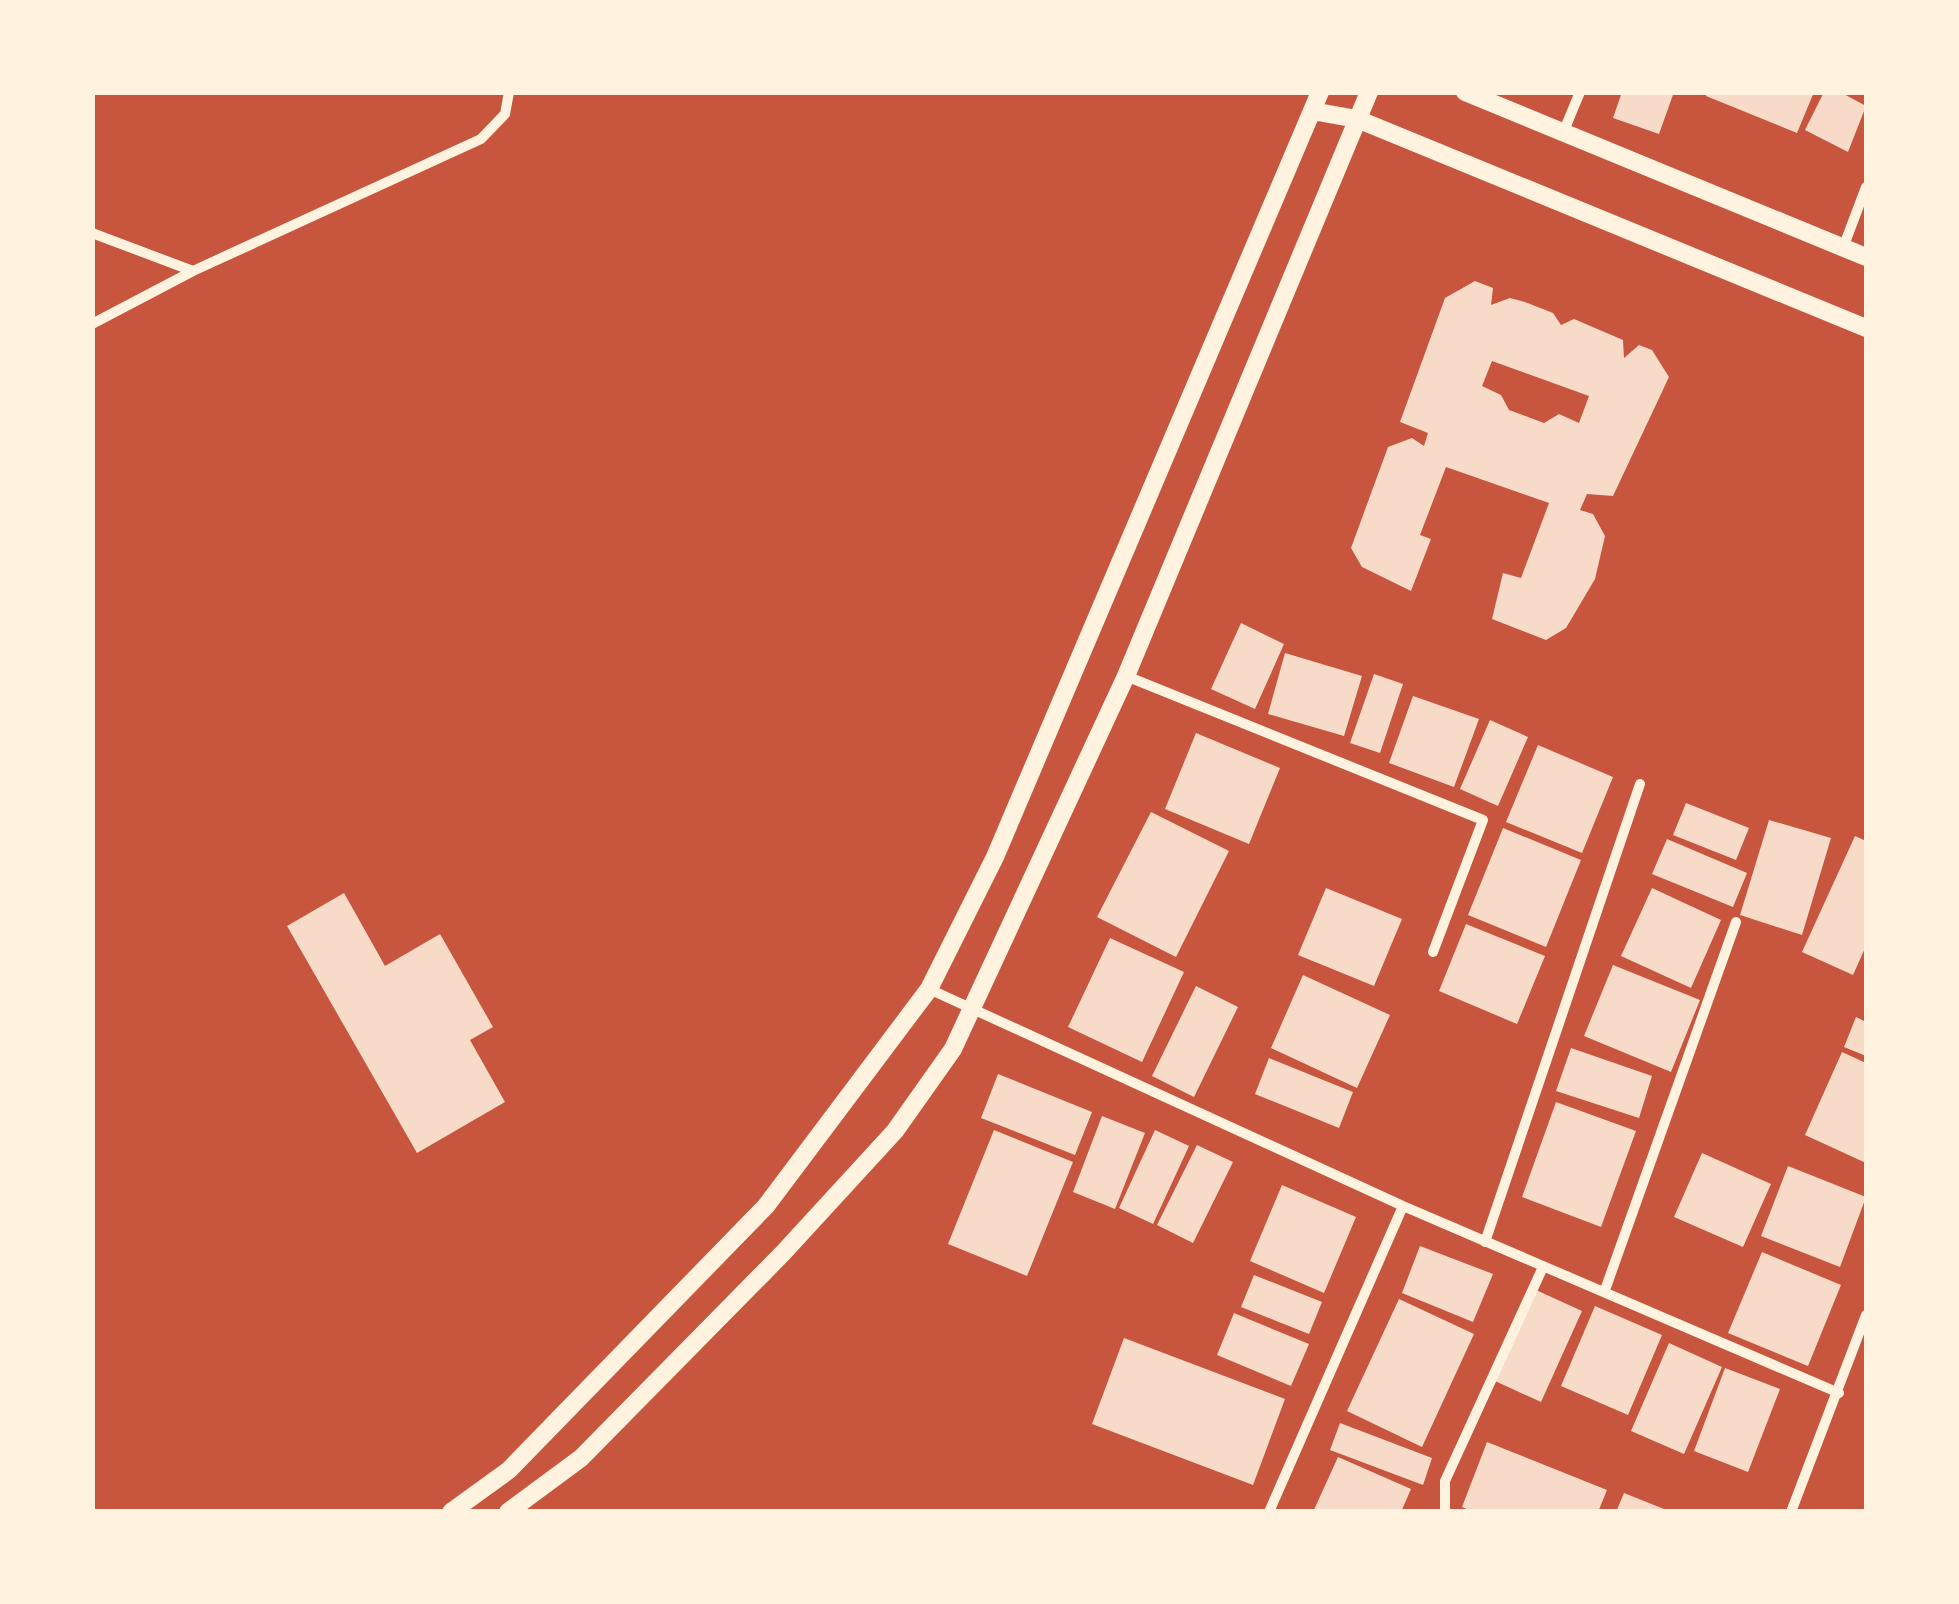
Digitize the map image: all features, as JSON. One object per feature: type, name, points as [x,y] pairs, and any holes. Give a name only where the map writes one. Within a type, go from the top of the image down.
[{"type":"street","points":[[92,324],[192,271],[481,139],[504,114],[508,92]]},
{"type":"street","points":[[451,1512],[509,1470],[766,1206],[929,989],[995,857],[1320,92]]},
{"type":"street","points":[[508,1512],[581,1458],[783,1253],[895,1131],[953,1049],[976,1007],[1126,676],[1369,92]]},
{"type":"street","points":[[1466,92],[1866,258]]},
{"type":"street","points":[[1563,133],[1580,92]]},
{"type":"street","points":[[1312,110],[1357,118],[1866,328]]},
{"type":"street","points":[[1843,248],[1866,188]]},
{"type":"street","points":[[92,233],[192,271]]},
{"type":"street","points":[[1126,676],[1483,820],[1434,952]]},
{"type":"street","points":[[1485,1242],[1640,784]]},
{"type":"street","points":[[1605,1290],[1736,922]]},
{"type":"street","points":[[929,989],[976,1007],[1403,1206],[1839,1393]]},
{"type":"street","points":[[1269,1512],[1403,1206]]},
{"type":"street","points":[[1445,1512],[1446,1481],[1543,1267]]},
{"type":"street","points":[[1790,1512],[1866,1315]]},
{"type":"building","points":[[1622,92],[1674,92],[1659,134],[1613,118]]},
{"type":"building","points":[[1708,92],[1814,92],[1797,133],[1706,96]]},
{"type":"building","points":[[1824,92],[1840,92],[1866,106],[1848,152],[1805,130]]},
{"type":"building","points":[[1475,281],[1493,288],[1491,305],[1510,298],[1553,313],[1561,325],[1574,319],[1623,340],[1624,358],[1639,345],[1652,350],[1669,377],[1613,496],[1587,494],[1580,510],[1593,514],[1605,536],[1595,579],[1566,628],[1546,640],[1492,619],[1503,573],[1521,578],[1549,503],[1446,467],[1420,535],[1431,539],[1411,591],[1362,567],[1351,548],[1388,447],[1412,438],[1424,446],[1428,433],[1400,422],[1445,298]],"holes":[[[1492,361],[1589,396],[1579,423],[1559,414],[1544,423],[1509,410],[1501,395],[1482,386]]]},
{"type":"building","points":[[1241,623],[1284,644],[1255,709],[1211,689]]},
{"type":"building","points":[[1285,653],[1362,676],[1344,736],[1268,714]]},
{"type":"building","points":[[1374,674],[1403,684],[1380,753],[1350,743]]},
{"type":"building","points":[[1413,696],[1479,719],[1454,787],[1389,763]]},
{"type":"building","points":[[1490,720],[1528,737],[1498,806],[1460,789]]},
{"type":"building","points":[[1196,733],[1280,768],[1249,844],[1165,809]]},
{"type":"building","points":[[1538,745],[1613,777],[1582,853],[1506,822]]},
{"type":"building","points":[[1686,803],[1749,828],[1736,860],[1673,835]]},
{"type":"building","points":[[1151,812],[1229,851],[1176,957],[1097,917]]},
{"type":"building","points":[[1769,820],[1831,838],[1802,935],[1740,915]]},
{"type":"building","points":[[1503,828],[1581,860],[1546,947],[1468,915]]},
{"type":"building","points":[[1855,836],[1866,841],[1866,946],[1853,975],[1802,952]]},
{"type":"building","points":[[1667,839],[1747,873],[1733,907],[1652,874]]},
{"type":"building","points":[[1326,888],[1402,919],[1374,986],[1298,955]]},
{"type":"building","points":[[1652,888],[1721,920],[1691,988],[1621,956]]},
{"type":"building","points":[[344,893],[385,966],[440,934],[493,1027],[470,1040],[505,1102],[417,1153],[287,926]]},
{"type":"building","points":[[1466,924],[1545,956],[1517,1024],[1439,991]]},
{"type":"building","points":[[1110,938],[1184,972],[1142,1062],[1068,1027]]},
{"type":"building","points":[[1613,965],[1700,1000],[1671,1072],[1584,1036]]},
{"type":"building","points":[[1303,975],[1390,1015],[1357,1088],[1271,1048]]},
{"type":"building","points":[[1196,986],[1238,1007],[1194,1097],[1152,1076]]},
{"type":"building","points":[[1856,1017],[1866,1022],[1866,1056],[1844,1047]]},
{"type":"building","points":[[1571,1048],[1652,1076],[1639,1118],[1556,1091]]},
{"type":"building","points":[[1842,1052],[1866,1063],[1866,1163],[1805,1135]]},
{"type":"building","points":[[1269,1058],[1353,1092],[1339,1128],[1255,1094]]},
{"type":"building","points":[[998,1074],[1092,1112],[1075,1155],[981,1118]]},
{"type":"building","points":[[1556,1102],[1636,1131],[1601,1227],[1522,1197]]},
{"type":"building","points":[[1102,1116],[1145,1133],[1115,1209],[1073,1192]]},
{"type":"building","points":[[994,1130],[1073,1162],[1027,1276],[948,1244]]},
{"type":"building","points":[[1155,1130],[1189,1146],[1153,1224],[1119,1208]]},
{"type":"building","points":[[1197,1145],[1233,1162],[1193,1243],[1157,1225]]},
{"type":"building","points":[[1702,1153],[1771,1184],[1743,1247],[1674,1217]]},
{"type":"building","points":[[1788,1166],[1866,1197],[1840,1267],[1761,1236]]},
{"type":"building","points":[[1282,1185],[1356,1217],[1324,1293],[1250,1261]]},
{"type":"building","points":[[1420,1246],[1493,1274],[1473,1322],[1402,1293]]},
{"type":"building","points":[[1762,1252],[1841,1285],[1808,1366],[1728,1333]]},
{"type":"building","points":[[1254,1275],[1322,1302],[1309,1334],[1241,1307]]},
{"type":"building","points":[[1536,1290],[1582,1311],[1541,1402],[1495,1381]]},
{"type":"building","points":[[1399,1299],[1474,1334],[1422,1447],[1347,1411]]},
{"type":"building","points":[[1595,1306],[1662,1335],[1628,1415],[1561,1386]]},
{"type":"building","points":[[1234,1313],[1309,1344],[1291,1386],[1217,1355]]},
{"type":"building","points":[[1124,1338],[1285,1399],[1253,1485],[1092,1424]]},
{"type":"building","points":[[1669,1343],[1722,1367],[1684,1454],[1631,1431]]},
{"type":"building","points":[[1725,1368],[1780,1389],[1748,1472],[1694,1451]]},
{"type":"building","points":[[1340,1423],[1432,1458],[1423,1485],[1330,1450]]},
{"type":"building","points":[[1487,1442],[1607,1490],[1598,1512],[1473,1512],[1462,1507]]},
{"type":"building","points":[[1338,1457],[1411,1489],[1401,1512],[1313,1512]]},
{"type":"building","points":[[1624,1493],[1669,1511],[1669,1512],[1616,1512]]}]
